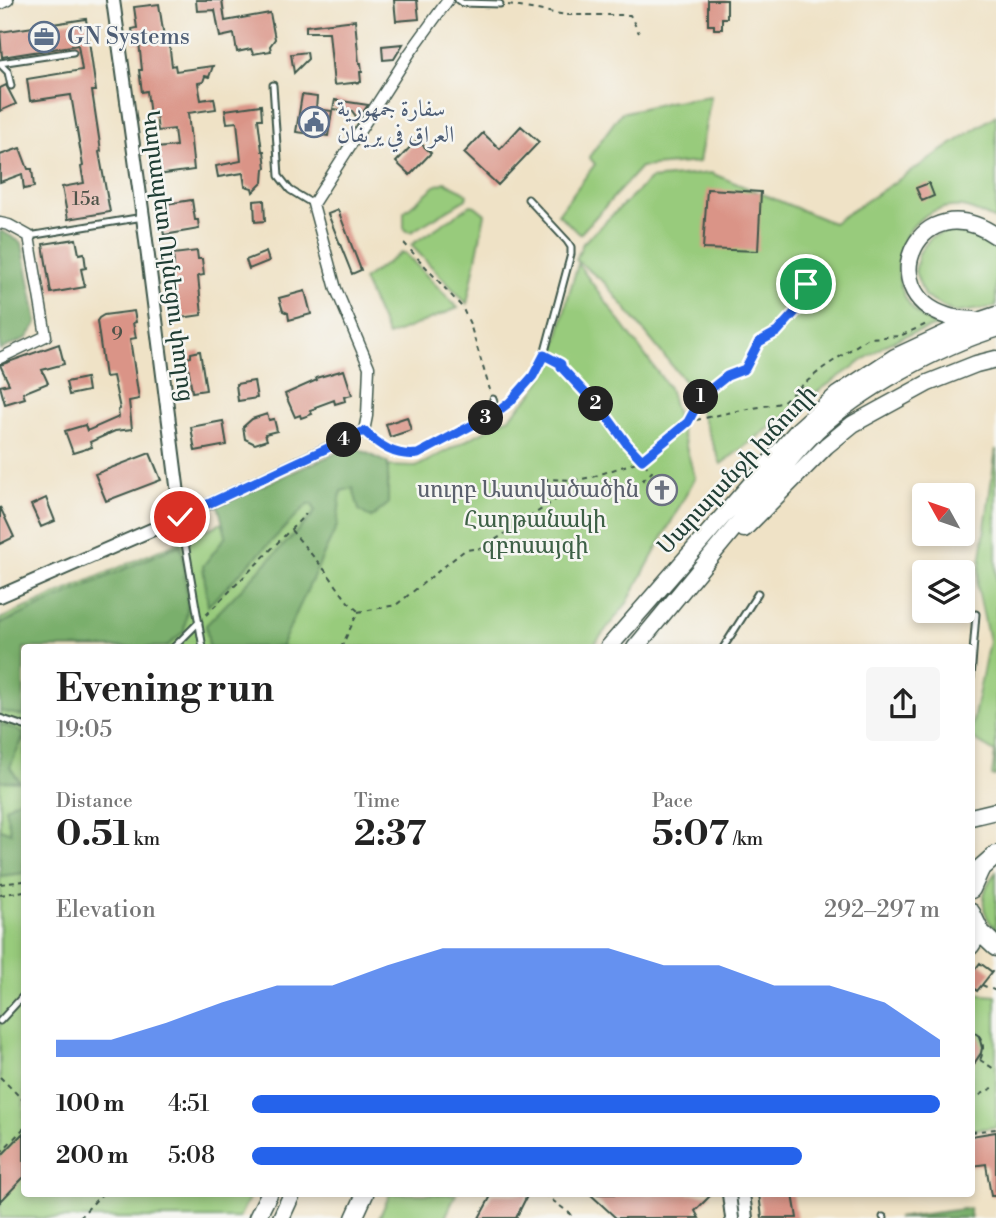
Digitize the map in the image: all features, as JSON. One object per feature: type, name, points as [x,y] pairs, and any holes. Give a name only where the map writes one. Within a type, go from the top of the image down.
[{"type":"highway","points":[[975,880],[980,869],[996,855]]},
{"type":"highway","points":[[976,939],[996,947]]},
{"type":"main road","points":[[980,320],[950,317],[929,306],[911,285],[909,261],[921,237],[930,229],[945,223],[970,223],[996,236]]},
{"type":"main road","name":"Սարալանջի խճուղի","points":[[611,644],[789,440],[837,395],[895,357],[957,328],[996,315]]},
{"type":"main road","name":"Սարալանջի խճուղի","points":[[638,644],[777,475],[809,439],[848,404],[909,367],[996,329]]},
{"type":"main road","points":[[711,556],[749,526],[827,446],[853,424],[928,383],[996,359]]},
{"type":"main road","points":[[975,819],[996,811]]},
{"type":"main road","points":[[257,1218],[268,1197]]},
{"type":"main road","points":[[281,1218],[291,1197]]},
{"type":"main road","points":[[354,1218],[364,1197]]},
{"type":"street","points":[[0,4],[8,0]]},
{"type":"street","name":"Կարապետ Ուլնեցու փողոց","points":[[113,0],[180,517]]},
{"type":"street","points":[[0,596],[180,517],[364,431],[368,416],[369,367],[336,289],[313,204],[409,54],[448,0]]},
{"type":"street","points":[[0,223],[29,236],[46,336],[0,358]]},
{"type":"street","points":[[729,1197],[732,1218]]},
{"type":"street","points":[[743,1197],[746,1218]]},
{"type":"lane","points":[[458,0],[462,3],[500,4]]},
{"type":"lane","points":[[0,63],[73,52]]},
{"type":"lane","points":[[0,63],[8,72],[11,86]]},
{"type":"lane","points":[[273,85],[279,176],[290,190],[313,204]]},
{"type":"lane","points":[[364,431],[384,448],[407,455],[418,454],[497,412],[510,402],[533,376],[544,355],[568,269],[571,247],[528,199]]},
{"type":"lane","points":[[29,236],[143,216]]},
{"type":"lane","points":[[493,399],[497,412]]},
{"type":"lane","points":[[180,517],[202,644]]},
{"type":"lane","points":[[726,644],[758,593]]},
{"type":"lane","points":[[974,644],[976,614]]},
{"type":"lane","points":[[177,644],[199,622]]},
{"type":"lane","points":[[0,718],[21,725]]},
{"type":"lane","points":[[975,820],[996,819]]},
{"type":"lane","points":[[0,1021],[21,998]]},
{"type":"path","points":[[500,4],[566,15],[630,15],[639,33]]},
{"type":"path","points":[[404,243],[462,307],[470,324],[493,399]]},
{"type":"path","points":[[557,499],[546,479],[576,480],[592,477],[642,460],[688,422],[702,396],[727,376],[745,369],[759,342],[777,332],[796,311],[811,270]]},
{"type":"path","points":[[688,422],[781,403],[823,368],[868,338],[900,336],[932,321]]},
{"type":"path","points":[[544,355],[561,364],[652,472],[643,480],[662,496],[664,492]]},
{"type":"path","points":[[358,612],[396,605],[465,550],[483,548],[572,489],[576,480]]},
{"type":"path","points":[[199,622],[306,514]]},
{"type":"path","points":[[290,530],[358,612]]},
{"type":"path","points":[[343,644],[358,612]]},
{"type":"path","points":[[0,884],[21,881]]},
{"type":"path","points":[[0,895],[21,892]]},
{"type":"path","points":[[982,985],[996,991]]},
{"type":"path","points":[[975,1032],[984,1048],[980,1060],[975,1063]]},
{"type":"path","points":[[980,1060],[996,1070]]},
{"type":"path","points":[[0,1077],[21,1098]]},
{"type":"path","points":[[975,1098],[996,1086]]},
{"type":"path","points":[[975,1132],[996,1129]]},
{"type":"path","points":[[0,1153],[21,1131]]},
{"type":"path","points":[[79,1218],[99,1197]]},
{"type":"path","points":[[548,1197],[576,1218]]},
{"type":"green space","points":[[711,96],[699,162],[641,167],[580,234],[558,214],[595,164],[589,157],[621,113]]},
{"type":"green space","points":[[996,115],[996,220],[961,207],[938,210],[919,220],[906,236],[900,255],[899,275],[904,295],[917,313],[937,326],[885,345],[721,464],[691,389],[605,283],[576,260],[583,243],[650,179],[711,173],[833,223]]},
{"type":"green space","points":[[445,182],[462,190],[467,195],[466,199],[411,232],[407,231],[404,228],[404,212],[435,186]]},
{"type":"green space","points":[[471,205],[485,214],[467,304],[411,245]]},
{"type":"green space","points":[[956,227],[983,235],[996,246],[996,307],[954,313],[925,297],[915,272],[919,253],[931,237]]},
{"type":"green space","points":[[0,232],[22,243],[37,323],[27,338],[0,350]]},
{"type":"green space","points":[[401,253],[405,253],[458,308],[388,336],[363,280]]},
{"type":"green space","name":"Հաղթանակի զբոսայգի","points":[[578,264],[669,388],[695,478],[627,603],[594,644],[21,644],[21,1197],[250,1197],[239,1218],[0,1218],[0,619],[356,465],[416,467],[509,418],[534,392],[552,363]]},
{"type":"green space","points":[[352,446],[388,463],[388,504],[371,518],[359,510],[353,488],[341,491],[337,526],[282,644],[209,644],[206,625],[310,518],[315,511],[312,504],[308,504],[208,606],[203,566],[226,536],[218,505]]},
{"type":"green space","points":[[996,449],[996,776],[992,776],[995,752],[975,740],[975,711],[989,641],[977,585]]},
{"type":"green space","points":[[181,544],[188,605],[184,631],[169,644],[21,644],[21,715],[0,711],[0,624]]},
{"type":"green space","points":[[0,724],[19,730],[21,743],[10,767],[20,782],[0,781]]},
{"type":"green space","points":[[21,798],[21,873],[0,876],[0,829],[11,833],[5,808]]},
{"type":"green space","points":[[996,872],[996,930],[984,909],[984,894]]},
{"type":"green space","points":[[975,992],[996,996],[996,1127],[975,1130]]},
{"type":"green space","points":[[389,1197],[455,1197],[445,1218],[379,1218]]},
{"type":"green space","points":[[969,1208],[971,1218],[897,1218]]},
{"type":"building","points":[[196,0],[222,0],[225,21],[270,13],[275,39],[270,46],[271,51],[253,54],[251,49],[237,52],[234,34],[220,37],[215,10],[197,11]]},
{"type":"building","points":[[394,0],[417,0],[419,19],[396,21]]},
{"type":"building","points":[[708,0],[727,0],[727,18],[722,18],[722,29],[714,29],[714,25],[708,25]]},
{"type":"building","points":[[159,4],[165,44],[169,43],[172,66],[175,65],[176,71],[213,66],[209,77],[205,76],[203,82],[198,83],[201,100],[214,98],[216,109],[188,113],[194,170],[157,175],[157,148],[176,146],[174,129],[158,131],[156,115],[150,116],[147,91],[142,92],[139,42],[134,43],[132,29],[137,28],[134,7]]},
{"type":"building","points":[[86,19],[96,91],[92,91],[101,151],[99,152],[110,212],[68,219],[62,187],[84,183],[71,95],[30,101],[27,79],[82,70],[78,45],[2,57],[0,32]]},
{"type":"building","points":[[355,20],[361,82],[334,85],[329,32],[306,32],[306,26]]},
{"type":"building","points":[[403,44],[394,59],[383,60],[382,46]]},
{"type":"building","points":[[307,52],[308,59],[294,73],[291,54]]},
{"type":"building","points":[[6,85],[16,104],[0,111],[0,88]]},
{"type":"building","name":"سفارة جمهورية العراق في يريفان","points":[[302,95],[317,97],[316,109],[332,111],[328,136],[296,132]]},
{"type":"building","points":[[335,100],[368,105],[358,119],[352,111],[333,109]]},
{"type":"building","points":[[261,105],[262,119],[258,119],[266,168],[263,182],[253,192],[252,188],[245,186],[243,173],[218,177],[216,166],[241,161],[237,122],[227,123],[225,110]]},
{"type":"building","points":[[521,126],[539,142],[498,185],[464,153],[483,133],[500,149]]},
{"type":"building","points":[[417,140],[431,153],[410,175],[396,162]]},
{"type":"building","points":[[20,148],[28,169],[32,169],[34,187],[24,189],[22,174],[0,182],[0,155]]},
{"type":"building","points":[[929,183],[934,196],[922,201],[916,188]]},
{"type":"building","points":[[707,189],[761,192],[758,251],[703,249]]},
{"type":"building","points":[[192,200],[199,229],[164,235],[162,225],[169,223],[166,204]]},
{"type":"building","points":[[264,200],[265,221],[255,222],[254,201]]},
{"type":"building","points":[[338,210],[361,270],[352,274],[328,214]]},
{"type":"building","points":[[76,239],[79,254],[84,253],[86,268],[81,269],[85,287],[51,293],[43,244]]},
{"type":"building","points":[[197,251],[198,259],[202,259],[204,275],[198,276],[202,315],[173,319],[169,291],[175,291],[173,254]]},
{"type":"building","points":[[266,252],[269,261],[249,269],[246,260]]},
{"type":"building","points":[[305,291],[311,314],[289,320],[279,298]]},
{"type":"building","points":[[134,311],[136,338],[130,339],[139,399],[129,401],[132,429],[115,431],[90,442],[92,447],[73,453],[65,431],[85,425],[87,431],[119,417],[120,409],[113,376],[105,377],[97,321],[104,315]]},
{"type":"building","points":[[59,344],[64,364],[42,370],[48,383],[23,393],[25,398],[5,404],[0,386],[9,384],[0,365]]},
{"type":"building","points":[[200,351],[206,390],[192,392],[187,358],[191,357],[191,353]]},
{"type":"building","points":[[344,370],[352,395],[344,397],[345,401],[335,404],[334,400],[315,407],[316,409],[310,411],[312,414],[295,417],[285,394],[317,380],[316,378]]},
{"type":"building","points":[[86,378],[88,391],[69,395],[66,382]]},
{"type":"building","points":[[254,381],[257,398],[238,401],[236,384]]},
{"type":"building","points":[[267,414],[269,420],[274,419],[277,431],[265,434],[267,440],[255,444],[245,439],[243,427],[252,419]]},
{"type":"building","points":[[407,417],[411,430],[390,437],[386,424]]},
{"type":"building","points":[[223,421],[227,445],[195,451],[191,427]]},
{"type":"building","points":[[150,453],[161,480],[106,501],[95,474]]},
{"type":"building","points":[[46,498],[55,521],[41,527],[31,505]]},
{"type":"building","points":[[0,507],[14,537],[0,544]]},
{"type":"building","points":[[980,963],[992,972],[977,991],[975,989],[975,970]]},
{"type":"building","points":[[975,1033],[979,1036],[981,1053],[975,1062]]},
{"type":"building","points":[[996,1132],[996,1196],[991,1196],[986,1164],[975,1165],[975,1135]]},
{"type":"building","points":[[21,1135],[21,1180],[0,1202],[0,1157]]},
{"type":"building","points":[[490,1197],[526,1197],[516,1218],[479,1218]]},
{"type":"building","points":[[593,1197],[709,1197],[695,1211],[699,1218],[616,1218]]},
{"type":"building","points":[[759,1197],[794,1197],[797,1218],[762,1218]]},
{"type":"place","name":"GN Systems","points":[[44,37]]},
{"type":"place","name":"سفارة جمهورية العراق في يريفان","points":[[314,122]]},
{"type":"place","name":"սուրբ Աստվածածին","points":[[662,490]]},
{"type":"route","points":[[180,517],[364,431],[384,448],[407,455],[418,454],[497,412],[510,402],[533,376],[544,355],[561,364],[642,460],[688,422],[702,396],[727,376],[745,369],[759,342],[777,332],[796,311],[806,284]]}]
